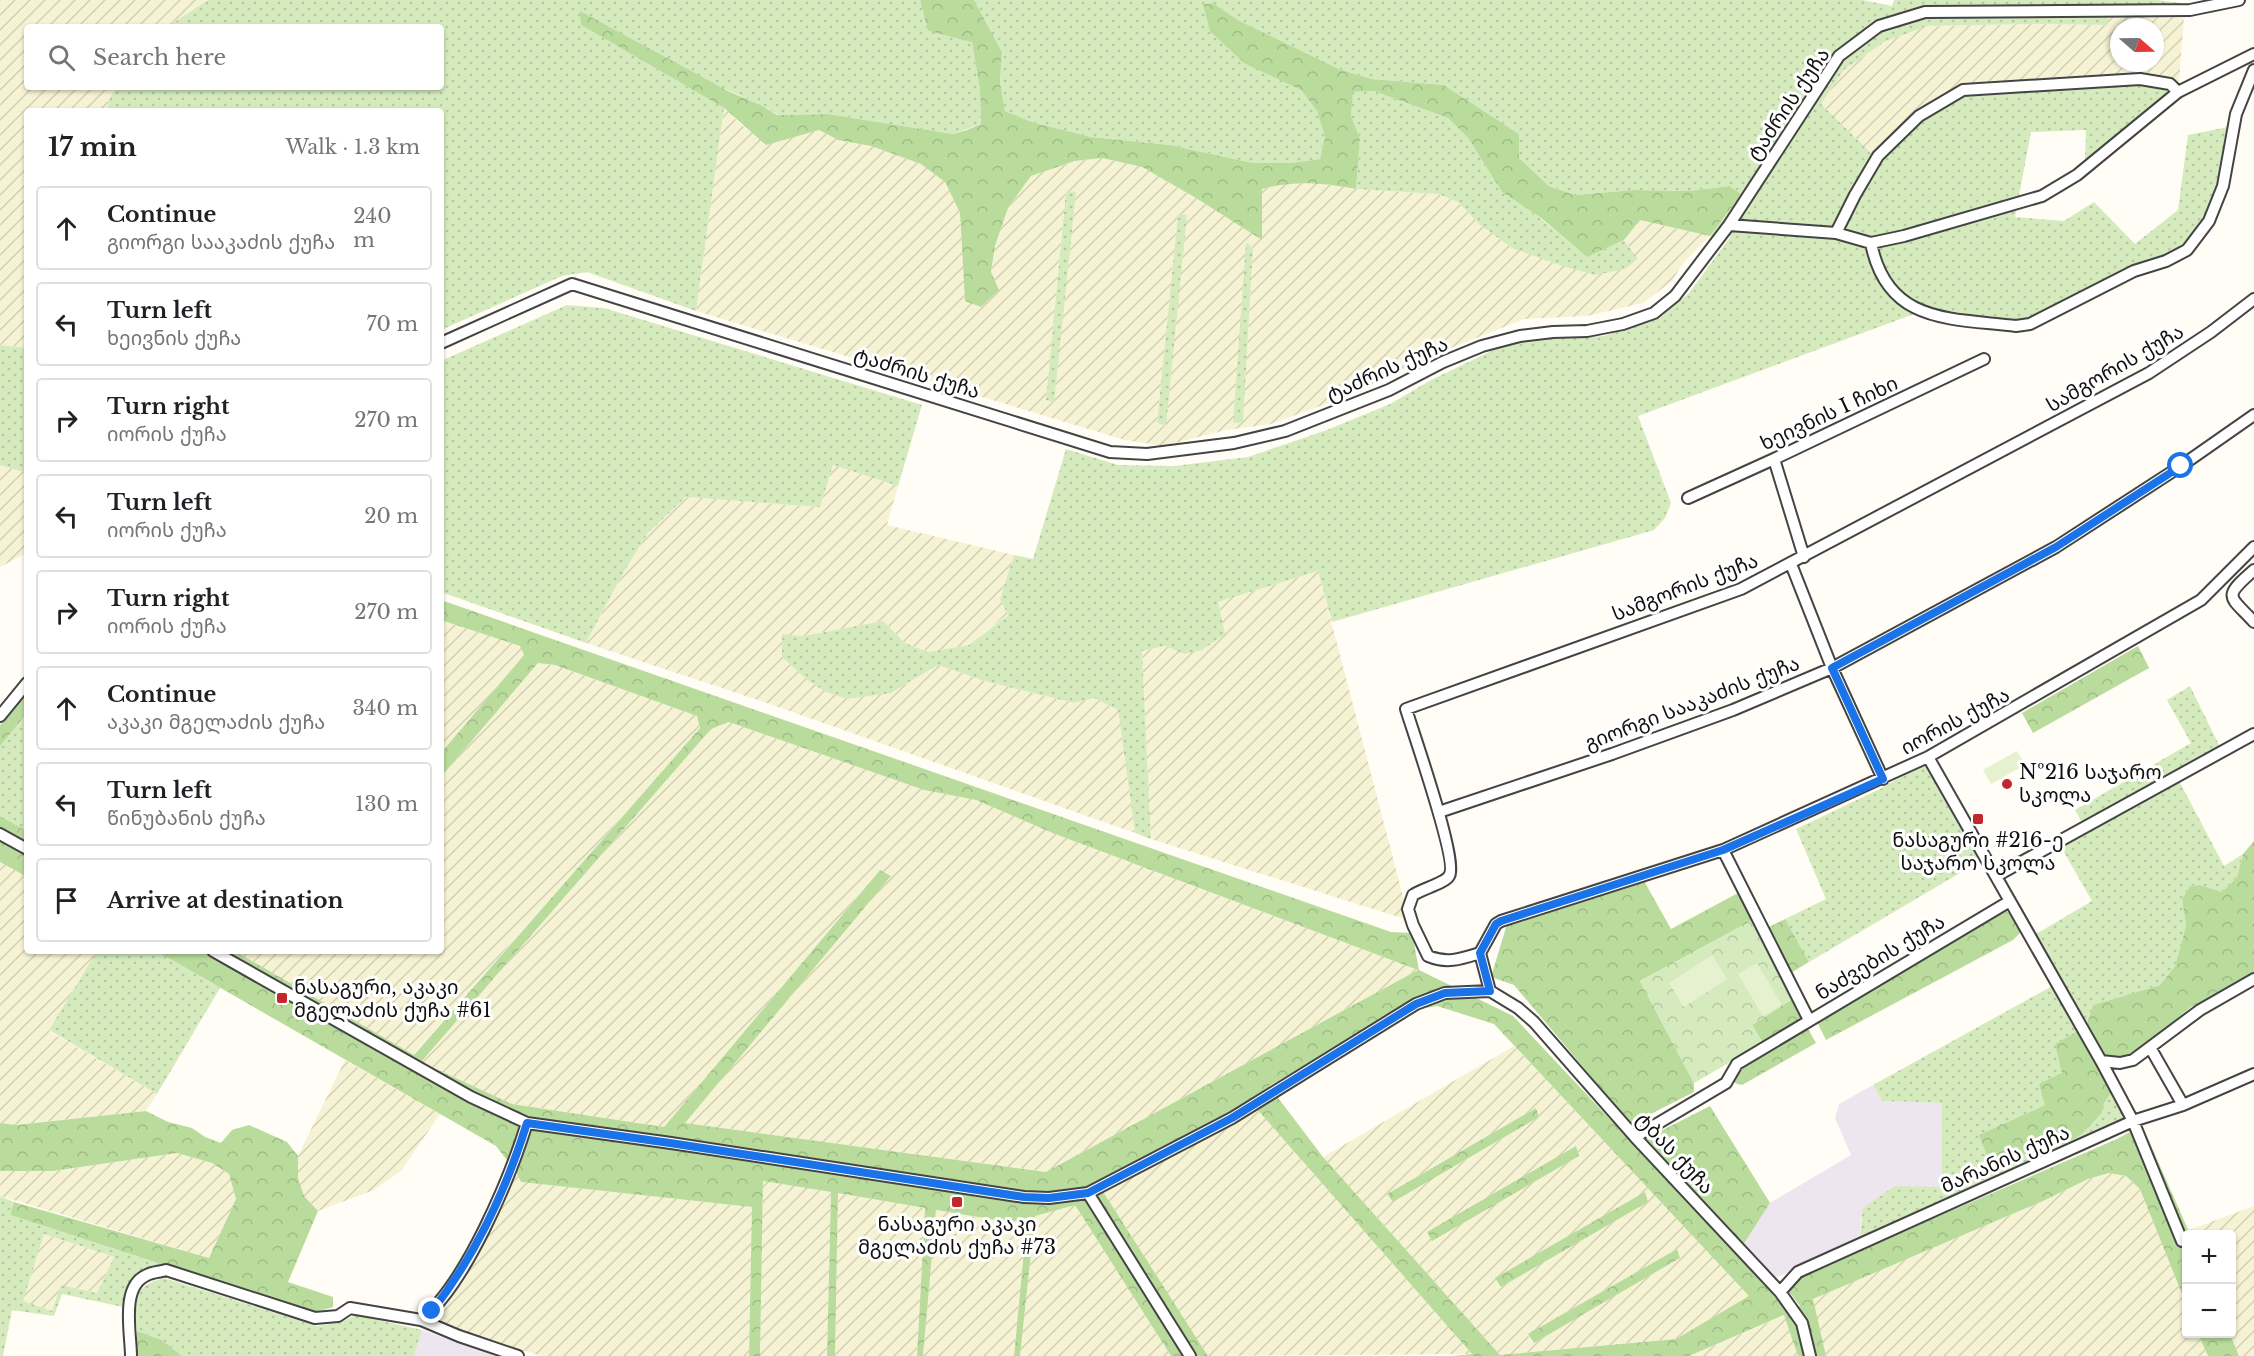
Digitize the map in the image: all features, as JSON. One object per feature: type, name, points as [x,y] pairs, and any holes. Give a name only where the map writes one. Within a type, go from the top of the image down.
[{"type":"street","name":"ტაძრის ქუჩა","points":[[444,342],[572,284],[1110,452],[1148,454],[1234,442],[1285,430],[1389,390],[1443,362],[1482,346],[1520,336],[1587,331],[1623,324],[1654,313],[1675,296],[1729,225],[1839,56],[1879,26],[1925,12],[2190,10],[2239,0]]},
{"type":"street","points":[[1729,225],[1836,233],[1871,243],[1904,236],[2042,196],[2077,175],[2178,92],[2254,54]]},
{"type":"street","points":[[1871,243],[1874,257],[1882,274],[1899,298],[1918,311],[1933,316],[2016,326],[2030,324],[2134,271],[2166,261],[2187,250],[2209,221],[2223,186],[2236,114],[2254,70]]},
{"type":"street","points":[[1836,233],[1878,156],[1919,116],[1963,90],[2140,79],[2170,84],[2178,92]]},
{"type":"street","name":"სამგორის ქუჩა","points":[[1480,953],[1456,961],[1440,961],[1428,956],[1408,909],[1413,895],[1429,886],[1443,882],[1451,874],[1452,865],[1406,709],[1741,589],[2149,373],[2211,332],[2254,299]]},
{"type":"street","name":"ხეივნის I ჩიხი","points":[[1688,498],[1984,359]]},
{"type":"street","name":"გიორგი სააკაძის ქუჩა","points":[[1438,812],[1602,758],[1722,714],[1832,668],[2056,547],[2181,466],[2254,415]]},
{"type":"street","points":[[1774,459],[1804,557]]},
{"type":"street","name":"იორის ქუჩა","points":[[1480,953],[1496,924],[1509,918],[1723,850],[1928,757],[2201,600],[2253,550]]},
{"type":"street","points":[[1791,564],[1832,668],[1883,779]]},
{"type":"street","points":[[2254,570],[2238,584],[2232,597],[2234,604],[2254,622]]},
{"type":"street","points":[[0,716],[24,688]]},
{"type":"street","points":[[1996,876],[2254,734]]},
{"type":"street","points":[[1928,757],[2133,1121],[2182,1241]]},
{"type":"street","points":[[0,834],[24,847]]},
{"type":"street","points":[[1723,850],[1809,1020]]},
{"type":"street","name":"ნაძვების ქუჩა","points":[[1635,1137],[1726,1083],[1737,1064],[2010,901]]},
{"type":"street","points":[[218,954],[471,1097],[527,1123],[1024,1197],[1049,1198],[1088,1193],[1232,1118],[1416,1004],[1445,993],[1490,991],[1480,953]]},
{"type":"street","points":[[2101,1061],[2120,1063],[2133,1060],[2151,1049],[2200,1010],[2254,979]]},
{"type":"street","name":"ტბას ქუჩა","points":[[1490,991],[1518,1008],[1534,1022],[1635,1137],[1780,1292],[1802,1323],[1810,1356]]},
{"type":"street","points":[[2151,1049],[2183,1105]]},
{"type":"street","name":"მარანის ქუჩა","points":[[1780,1292],[1798,1272],[2133,1121],[2183,1105],[2254,1074]]},
{"type":"street","points":[[421,1320],[432,1311],[464,1266],[515,1162],[527,1123]]},
{"type":"street","points":[[1088,1193],[1190,1356]]},
{"type":"street","points":[[131,1356],[128,1311],[131,1291],[145,1275],[166,1270],[315,1318],[338,1316],[350,1308],[421,1320],[518,1356]]},
{"type":"shaded area","points":[[0,0],[208,0],[172,24],[24,24],[24,90],[115,90],[109,99],[108,108],[24,108],[24,348],[0,345]]},
{"type":"shaded area","points":[[2108,14],[2184,18],[2179,82],[2146,74],[1948,94],[1873,155],[1821,104],[1844,70],[1886,41],[1928,26],[2108,25]]},
{"type":"shaded area","points":[[724,108],[746,129],[795,135],[819,130],[838,140],[871,146],[921,164],[945,182],[960,213],[965,301],[991,272],[995,246],[1008,208],[1031,176],[1075,161],[1102,158],[1142,167],[1262,240],[1262,189],[1286,183],[1318,183],[1356,189],[1438,194],[1458,202],[1479,224],[1638,259],[1624,240],[1640,220],[1710,236],[1684,262],[1672,281],[1643,303],[1587,316],[1524,319],[1433,355],[1345,397],[1271,424],[1226,430],[1163,446],[1125,440],[696,311]],"holes":[[[1066,191],[1076,193],[1046,400]],[[1178,214],[1165,426],[1157,423]],[[1247,243],[1253,248],[1243,421],[1233,423]]]},
{"type":"shaded area","points":[[0,465],[24,472],[24,555],[0,567]]},
{"type":"shaded area","points":[[833,465],[898,486],[887,525],[1014,555],[1000,598],[1008,614],[969,645],[928,652],[905,643],[883,621],[803,636],[783,635],[891,693],[938,665],[984,681],[1074,703],[1094,698],[1118,710],[1135,833],[764,702],[586,643],[623,573],[648,533],[687,497],[820,507]]},
{"type":"shaded area","points":[[1318,571],[1408,920],[1151,839],[1142,651],[1165,646],[1184,654],[1218,602]]},
{"type":"shaded area","points":[[444,621],[521,646],[524,656],[444,749]]},
{"type":"shaded area","points":[[538,663],[555,665],[697,716],[700,728],[413,1055],[240,954],[444,954],[444,773]]},
{"type":"shaded area","points":[[729,722],[924,790],[976,800],[1055,834],[1418,970],[1046,1172],[684,1123],[891,876],[880,870],[664,1127],[512,1104],[421,1062],[711,729]]},
{"type":"shaded area","points":[[0,862],[24,875],[24,954],[95,954],[49,1031],[157,1094],[146,1111],[15,1125],[0,1123]]},
{"type":"shaded area","points":[[1514,1046],[1750,1296],[1676,1339],[1500,1355],[1323,1157]],"holes":[[[1536,1108],[1539,1117],[1393,1202],[1387,1194]],[[1677,1249],[1680,1258],[1533,1343],[1528,1335]]]},
{"type":"shaded area","points":[[345,1060],[440,1114],[401,1171],[374,1190],[318,1211],[304,1196],[298,1178],[298,1156]]},
{"type":"shaded area","points":[[1873,1085],[1882,1101],[1942,1103],[1942,1188],[1861,1218],[1859,1243],[1775,1278],[1743,1245],[1770,1203],[1851,1155],[1835,1118],[1839,1104]]},
{"type":"shaded area","points":[[1249,1100],[1472,1354],[1208,1356],[1102,1190]]},
{"type":"shaded area","points":[[177,1153],[212,1163],[229,1174],[236,1199],[209,1258],[0,1196],[0,1171],[53,1171]]},
{"type":"shaded area","points":[[516,1172],[521,1182],[753,1207],[749,1356],[541,1356],[457,1331],[444,1322],[443,1313]]},
{"type":"shaded area","points":[[2109,1173],[2126,1176],[2140,1189],[2182,1294],[2182,1338],[2200,1338],[2208,1356],[1826,1356],[1812,1299],[2043,1201],[2088,1179]]},
{"type":"shaded area","points":[[763,1181],[831,1192],[827,1356],[760,1356]]},
{"type":"shaded area","points":[[838,1193],[925,1208],[917,1356],[835,1356]]},
{"type":"shaded area","points":[[1075,1205],[1171,1356],[1020,1356],[1035,1215]]},
{"type":"shaded area","points":[[2254,1206],[2254,1356],[2239,1356],[2232,1338],[2236,1338],[2236,1230],[2189,1230]]},
{"type":"shaded area","points":[[936,1210],[1008,1222],[1027,1217],[1014,1356],[923,1356]]},
{"type":"shaded area","points":[[44,1234],[114,1257],[97,1293],[61,1285],[52,1311],[22,1301]]},
{"type":"shaded area","points":[[1785,1315],[1798,1356],[1689,1356]]},
{"type":"shaded area","points":[[422,1330],[497,1356],[414,1356]]},
{"type":"green space","points":[[208,0],[920,0],[928,31],[972,41],[980,90],[981,124],[953,134],[828,114],[778,115],[761,105],[581,25],[724,108],[696,311],[587,272],[562,276],[444,329],[444,108],[108,108],[109,99],[115,90],[444,90],[444,24],[172,24]]},
{"type":"green space","points":[[920,0],[974,0],[1002,52],[1000,82],[1005,111],[1032,122],[1091,137],[1170,145],[1253,163],[1291,163],[1320,159],[1325,137],[1317,111],[1301,90],[1244,63],[1210,31],[1203,4],[1213,3],[1238,20],[1339,69],[1372,79],[1444,85],[1519,134],[1519,158],[1549,186],[1575,195],[1634,190],[1690,191],[1729,186],[1741,194],[1710,236],[1640,220],[1624,240],[1587,257],[1541,218],[1502,192],[1468,138],[1448,118],[1374,91],[1353,92],[1351,116],[1360,138],[1356,189],[1309,183],[1286,184],[1262,189],[1262,240],[1142,167],[1102,158],[1075,161],[1031,176],[1008,208],[995,246],[991,272],[999,290],[981,307],[965,301],[960,213],[945,182],[921,164],[871,146],[838,140],[819,130],[766,145],[724,108],[581,25],[580,11],[777,115],[828,114],[953,134],[967,130],[981,124],[980,90],[972,42],[928,31]]},
{"type":"green space","points":[[974,0],[1863,0],[1892,6],[1894,0],[2157,0],[2190,4],[2173,7],[2109,5],[2108,25],[1928,26],[1886,41],[1844,70],[1821,104],[1873,155],[1958,85],[2146,74],[2179,82],[2090,158],[2085,159],[2086,130],[2031,132],[2015,217],[2064,221],[2094,202],[2135,244],[2178,210],[2188,135],[2228,127],[2218,184],[2194,237],[2179,251],[2131,268],[2027,319],[2013,322],[1915,305],[1914,314],[1638,416],[1671,503],[1665,518],[1654,530],[1332,622],[1318,571],[1218,602],[1225,634],[1202,650],[1184,654],[1165,646],[1142,651],[1151,839],[1135,833],[1118,710],[1094,698],[1074,703],[984,681],[938,665],[891,693],[847,699],[824,691],[805,678],[782,657],[782,634],[803,636],[883,621],[905,643],[928,652],[969,645],[1008,615],[1000,599],[1014,555],[1033,559],[1066,449],[1118,465],[1174,466],[1248,457],[1327,430],[1390,404],[1431,380],[1504,345],[1529,340],[1604,336],[1661,317],[1689,293],[1731,236],[1710,236],[1740,194],[1729,186],[1690,191],[1634,190],[1575,195],[1549,186],[1519,158],[1519,134],[1444,85],[1372,79],[1339,69],[1238,20],[1213,3],[1203,4],[1282,80],[1301,90],[1317,111],[1325,137],[1320,159],[1291,163],[1253,163],[1170,145],[1091,137],[1032,122],[1005,111],[1000,82],[1002,52]]},
{"type":"green space","points":[[1374,91],[1448,118],[1468,138],[1502,192],[1535,214],[1587,257],[1624,240],[1638,259],[1625,269],[1595,275],[1512,248],[1479,224],[1458,202],[1438,194],[1356,189],[1360,138],[1351,116],[1352,92]]},
{"type":"green space","points":[[1066,191],[1076,192],[1054,403],[1046,400]]},
{"type":"green space","points":[[1178,214],[1187,215],[1166,426],[1157,423]]},
{"type":"green space","points":[[1246,242],[1253,248],[1243,422],[1233,423]]},
{"type":"green space","points":[[567,305],[604,308],[922,405],[898,486],[833,465],[820,507],[686,497],[648,533],[623,573],[586,643],[444,593],[444,360]]},
{"type":"green space","points":[[0,345],[24,348],[24,472],[0,465]]},
{"type":"green space","points":[[444,601],[1391,932],[1412,933],[1419,970],[1513,1016],[1763,1282],[1788,1313],[1800,1306],[1789,1292],[1796,1278],[2117,1139],[2142,1125],[2188,1230],[2182,1230],[2182,1294],[2140,1189],[2126,1176],[2109,1173],[2088,1179],[2043,1201],[1813,1299],[1826,1356],[1798,1356],[1784,1315],[1689,1356],[1453,1356],[1472,1354],[1249,1100],[1102,1190],[1208,1356],[1171,1356],[1075,1205],[1035,1216],[1020,1356],[1014,1356],[1027,1218],[1008,1222],[936,1210],[923,1356],[917,1356],[925,1208],[838,1193],[835,1356],[827,1356],[831,1192],[763,1181],[760,1356],[749,1356],[752,1207],[521,1182],[496,1146],[161,954],[240,954],[414,1055],[700,728],[697,716],[555,665],[538,663],[444,773],[444,749],[524,655],[520,646],[444,621]],"holes":[[[729,722],[924,790],[976,800],[1055,834],[1418,970],[1046,1172],[685,1123],[891,876],[880,870],[664,1127],[512,1104],[421,1062],[711,729]],[[1437,1006],[1494,1024],[1749,1296],[1676,1339],[1500,1355],[1323,1157],[1269,1086],[1394,1014]]]},
{"type":"green space","points":[[2138,646],[2149,668],[2033,733],[2022,713]]},
{"type":"green space","points":[[2190,686],[2220,747],[2083,824],[2075,810],[2191,743],[2167,700]]},
{"type":"green space","points":[[24,697],[24,717],[0,746],[0,725]]},
{"type":"green space","points":[[24,716],[24,829],[0,816],[0,746]]},
{"type":"green space","points":[[2017,751],[2025,765],[1991,784],[1983,770]]},
{"type":"green space","points":[[1925,763],[1982,860],[1809,962],[1785,919],[1826,899],[1796,829],[1880,789]]},
{"type":"green space","points":[[2178,779],[2224,866],[2243,854],[2237,877],[2222,892],[2200,885],[2190,886],[2182,899],[2186,926],[2175,966],[2160,985],[2093,1005],[2086,1027],[2036,934],[2092,901],[2061,847]]},
{"type":"green space","points":[[0,816],[24,829],[24,875],[0,862]]},
{"type":"green space","points":[[2254,841],[2254,974],[2191,1007],[2135,1053],[2122,1058],[2103,1055],[2086,1027],[2093,1005],[2160,985],[2175,966],[2186,926],[2182,899],[2190,886],[2200,885],[2222,892],[2237,877],[2243,854]]},
{"type":"green space","points":[[1644,881],[1671,929],[1738,893],[1753,920],[1640,981],[1694,1083],[1694,1092],[1631,1124],[1514,985],[1491,977],[1507,924]]},
{"type":"green space","points":[[2004,910],[2012,917],[2020,933],[2013,940],[1826,1040],[1817,1022]]},
{"type":"green space","points":[[1785,919],[1809,962],[1791,973],[1767,928]]},
{"type":"green space","points":[[1753,920],[1794,998],[1752,1025],[1763,1043],[1694,1083],[1640,981]]},
{"type":"green space","points":[[95,954],[161,954],[220,988],[157,1094],[49,1030]]},
{"type":"green space","points":[[1712,955],[1727,979],[1684,1007],[1669,983]]},
{"type":"green space","points":[[1757,963],[1782,1005],[1763,1016],[1738,974]]},
{"type":"green space","points":[[2054,985],[2078,1031],[2062,1073],[2045,1105],[1980,1135],[2017,1161],[2042,1142],[2055,1146],[2065,1144],[2082,1134],[2102,1113],[2104,1103],[2112,1092],[2126,1119],[1859,1243],[1863,1208],[1895,1186],[1942,1187],[1942,1103],[1882,1101],[1873,1085]]},
{"type":"green space","points":[[1794,998],[1806,1015],[1763,1043],[1752,1025]]},
{"type":"green space","points":[[1807,1027],[1816,1043],[1742,1085],[1733,1081],[1740,1068]]},
{"type":"green space","points":[[2078,1031],[2112,1092],[2104,1103],[2102,1113],[2082,1134],[2065,1144],[2055,1146],[2042,1142],[2016,1161],[1992,1168],[1979,1135],[2045,1105],[2039,1084],[2062,1073],[2055,1044]]},
{"type":"green space","points":[[1710,1106],[1770,1203],[1743,1245],[1645,1139]]},
{"type":"green space","points":[[1536,1108],[1539,1117],[1393,1202],[1387,1194]]},
{"type":"green space","points":[[146,1111],[168,1122],[192,1128],[205,1137],[221,1143],[232,1130],[249,1125],[287,1142],[298,1156],[298,1178],[304,1196],[318,1211],[288,1282],[333,1297],[333,1307],[312,1313],[10,1215],[14,1202],[209,1258],[236,1199],[229,1174],[212,1163],[177,1153],[53,1171],[0,1171],[0,1123],[16,1125]]},
{"type":"green space","points":[[1576,1146],[1579,1156],[1432,1241],[1427,1232]]},
{"type":"green space","points":[[1645,1192],[1648,1202],[1501,1287],[1495,1278]]},
{"type":"green space","points":[[0,1196],[14,1202],[10,1215],[164,1265],[146,1270],[135,1278],[128,1289],[123,1307],[62,1294],[54,1316],[12,1310],[3,1356],[0,1356]],"holes":[[[44,1234],[114,1257],[97,1293],[61,1285],[52,1311],[23,1301]]]},
{"type":"green space","points":[[1677,1249],[1680,1258],[1534,1343],[1528,1334]]},
{"type":"green space","points":[[164,1278],[317,1326],[339,1323],[356,1315],[422,1330],[414,1356],[182,1356],[162,1340],[137,1331],[135,1311],[140,1291],[145,1286]]},
{"type":"green space","points":[[137,1331],[162,1340],[182,1356],[136,1356]]},
{"type":"green space","points":[[2200,1338],[2232,1338],[2239,1356],[2208,1356]]},
{"type":"place","name":"№216 საჯარო სკოლა","points":[[2007,784]]},
{"type":"place","name":"ნასაგური #216-ე საჯარო სკოლა","points":[[1978,819]]},
{"type":"place","name":"ნასაგური, აკაკი მგელაძის ქუჩა #61","points":[[282,998]]},
{"type":"place","name":"ნასაგური აკაკი მგელაძის ქუჩა #73","points":[[957,1202]]},
{"type":"route","points":[[432,1311],[464,1266],[488,1220],[515,1162],[527,1123],[1024,1197],[1049,1198],[1088,1193],[1232,1118],[1369,1031],[1416,1004],[1445,993],[1490,991],[1480,953],[1489,934],[1501,921],[1723,850],[1883,779],[1832,668],[2056,547],[2181,466]]}]
